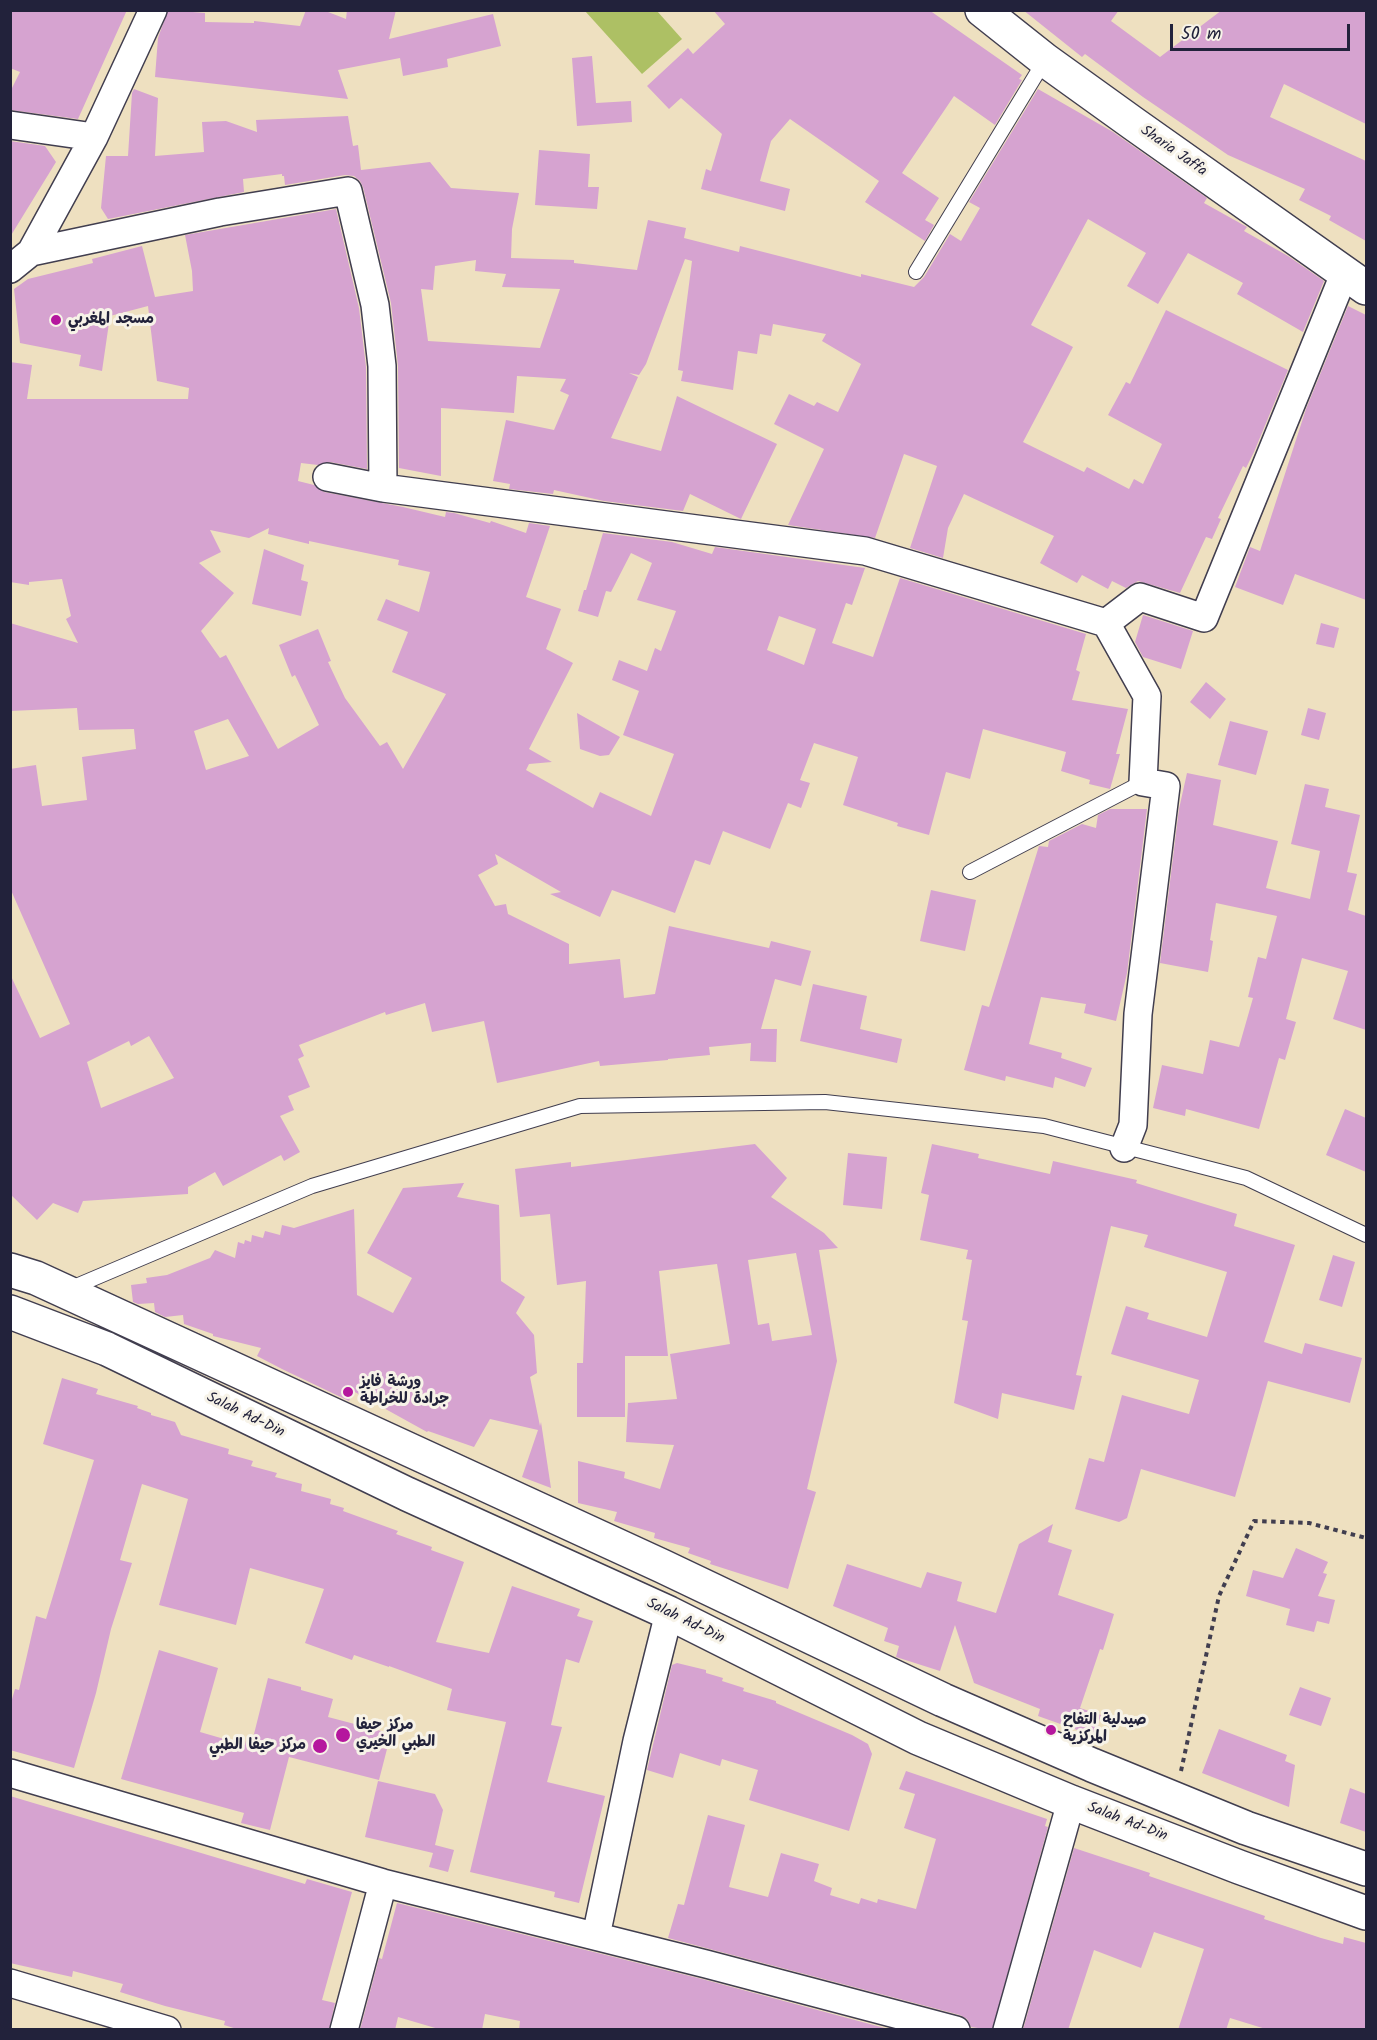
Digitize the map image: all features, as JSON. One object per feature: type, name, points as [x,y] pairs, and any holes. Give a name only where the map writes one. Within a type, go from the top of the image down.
[{"type":"main road","name":"Sharia Jaffa","points":[[982,10],[1045,60],[1356,280]]},
{"type":"main road","points":[[10,1270],[36,1278],[662,1566],[943,1700],[1246,1828],[1366,1869]]},
{"type":"main road","name":"Salah Ad-Din","points":[[10,1312],[108,1349],[397,1489],[657,1608],[918,1738],[1071,1802],[1366,1913]]},
{"type":"main road","points":[[657,1608],[662,1566]]},
{"type":"street","points":[[21,260],[94,137],[153,10]]},
{"type":"street","points":[[10,125],[94,137]]},
{"type":"street","points":[[21,260],[220,212],[348,191],[375,305],[382,366],[383,488]]},
{"type":"street","points":[[1106,623],[1140,597],[1204,618],[1356,280]]},
{"type":"street","points":[[327,477],[383,488],[865,551],[1106,623],[1147,696],[1143,782],[1167,786],[1138,1014],[1132,1125],[1124,1148]]},
{"type":"street","points":[[596,1936],[637,1741],[657,1608]]},
{"type":"street","points":[[10,1773],[383,1883],[956,2030]]},
{"type":"street","points":[[1007,2030],[1071,1802]]},
{"type":"street","points":[[344,2030],[383,1883]]},
{"type":"street","points":[[10,1983],[166,2030]]},
{"type":"lane","points":[[916,272],[1045,60]]},
{"type":"lane","points":[[970,872],[1143,782]]},
{"type":"lane","points":[[64,1291],[312,1186],[580,1106],[825,1102],[1044,1126],[1245,1178],[1366,1235]]},
{"type":"path","points":[[1174,1798],[1220,1596],[1254,1521],[1309,1522],[1366,1538]]},
{"type":"green space","points":[[585,11],[657,11],[682,39],[642,74]]},
{"type":"building","points":[[10,10],[127,10],[78,119],[10,110],[10,92],[20,72],[10,68]]},
{"type":"building","points":[[168,10],[205,13],[205,22],[254,23],[254,21],[300,26],[306,10],[323,10],[346,19],[347,10],[396,10],[389,39],[493,14],[501,46],[447,59],[448,67],[403,76],[400,58],[338,70],[348,99],[155,77],[158,38]]},
{"type":"building","points":[[713,10],[929,10],[1022,75],[1019,79],[1022,80],[995,125],[954,96],[902,173],[939,198],[925,220],[934,225],[925,241],[865,202],[879,181],[790,119],[771,141],[760,181],[790,189],[785,211],[701,189],[706,169],[711,171],[722,134],[681,98],[669,109],[647,86],[688,48],[693,54],[725,24]]},
{"type":"building","points":[[1023,10],[1119,10],[1111,21],[1160,57],[1222,10],[1366,10],[1366,124],[1284,84],[1270,117],[1366,161],[1366,241],[1329,220],[1331,216],[1299,200],[1305,189],[1228,155],[1085,54],[1082,57]]},
{"type":"building","points":[[592,56],[596,103],[631,101],[632,122],[577,126],[572,58]]},
{"type":"building","points":[[134,89],[158,98],[155,156],[204,152],[202,122],[226,121],[257,132],[256,120],[348,116],[353,146],[358,145],[361,170],[430,162],[451,188],[519,193],[512,229],[511,258],[574,260],[574,263],[637,270],[648,220],[686,228],[684,238],[739,252],[740,246],[861,277],[861,274],[914,287],[924,277],[950,234],[961,241],[980,208],[969,202],[1038,89],[1113,132],[1207,198],[1204,203],[1247,227],[1244,231],[1288,256],[1324,281],[1303,332],[1237,294],[1243,283],[1188,253],[1158,304],[1127,286],[1146,253],[1088,219],[1031,325],[1073,347],[1023,442],[1084,472],[1087,467],[1129,489],[1134,479],[1143,484],[1162,444],[1108,415],[1126,382],[1130,384],[1166,310],[1288,370],[1254,452],[1246,468],[1243,466],[1218,518],[1221,519],[1212,539],[1206,537],[1180,593],[1138,581],[1126,588],[1112,581],[1108,589],[1082,575],[1077,583],[1040,563],[1054,536],[964,494],[948,528],[943,558],[910,548],[937,466],[904,454],[875,538],[788,525],[824,449],[774,424],[789,394],[814,406],[817,402],[838,412],[861,364],[822,341],[826,334],[773,324],[771,336],[760,334],[757,354],[738,351],[733,390],[681,381],[683,371],[678,370],[692,261],[685,259],[646,364],[639,375],[629,373],[638,377],[611,438],[661,451],[677,396],[777,444],[741,519],[690,494],[683,511],[604,501],[554,490],[553,494],[509,489],[510,484],[493,481],[506,420],[554,430],[569,395],[560,391],[566,379],[517,376],[514,413],[441,408],[441,476],[399,468],[398,366],[391,303],[360,181],[354,176],[345,175],[285,185],[282,174],[243,179],[244,192],[108,219],[101,208],[106,156],[128,156]],"holes":[[[476,260],[475,271],[506,274],[502,287],[560,289],[540,348],[428,341],[421,289],[433,290],[435,266]]]},
{"type":"building","points":[[10,141],[45,146],[56,162],[10,237]]},
{"type":"building","points":[[539,150],[590,154],[588,187],[599,187],[597,209],[535,205]]},
{"type":"building","points":[[336,209],[359,308],[366,367],[367,469],[330,462],[318,465],[301,463],[298,481],[314,485],[324,492],[445,517],[446,512],[454,513],[490,523],[491,521],[526,533],[529,523],[550,526],[526,597],[561,609],[546,649],[573,663],[529,749],[552,762],[529,764],[526,770],[593,808],[600,792],[651,816],[674,754],[623,735],[639,691],[612,680],[619,660],[647,671],[655,648],[661,651],[676,611],[637,600],[652,563],[631,553],[611,592],[606,591],[598,617],[578,611],[603,533],[672,542],[712,554],[715,547],[865,568],[852,605],[846,603],[832,643],[873,657],[900,578],[1086,634],[1076,670],[1080,672],[1072,700],[1128,709],[1116,754],[1120,754],[1110,789],[1089,784],[1090,780],[1061,771],[1066,752],[983,729],[970,779],[946,772],[929,835],[897,826],[898,823],[843,805],[858,757],[814,743],[800,780],[810,783],[801,808],[788,803],[770,849],[723,831],[710,865],[695,860],[675,913],[612,890],[600,917],[550,894],[561,892],[495,854],[498,864],[478,875],[495,906],[506,904],[508,914],[569,944],[569,964],[620,959],[624,998],[655,994],[669,926],[769,948],[771,941],[811,951],[801,986],[775,979],[761,1029],[777,1029],[776,1062],[750,1061],[751,1043],[709,1047],[710,1055],[668,1060],[600,1066],[599,1061],[497,1083],[484,1021],[432,1032],[425,1003],[386,1015],[385,1012],[299,1045],[304,1056],[298,1059],[310,1087],[288,1096],[294,1110],[280,1116],[300,1152],[284,1161],[281,1155],[223,1186],[215,1172],[188,1187],[188,1194],[83,1201],[78,1213],[53,1203],[37,1220],[10,1194],[10,974],[40,1038],[70,1024],[10,888],[10,769],[36,765],[42,806],[87,800],[82,757],[136,749],[134,729],[79,730],[77,708],[10,711],[10,623],[78,643],[66,619],[71,616],[62,579],[29,582],[29,585],[10,582],[10,362],[32,365],[27,399],[188,399],[189,388],[157,381],[148,306],[110,316],[102,371],[79,366],[81,355],[20,343],[14,289],[28,279],[93,263],[92,259],[142,246],[155,297],[193,291],[192,271],[185,235]],"holes":[[[269,528],[268,534],[309,544],[309,541],[399,560],[398,565],[430,572],[419,612],[386,599],[377,620],[408,632],[392,672],[446,694],[403,769],[387,742],[380,746],[345,698],[328,662],[331,661],[318,629],[279,645],[292,677],[295,675],[319,725],[278,749],[226,655],[220,658],[201,631],[234,593],[199,563],[221,552],[210,530],[249,538]],[[779,616],[816,629],[804,665],[767,650]],[[228,719],[249,756],[206,770],[194,731]],[[149,1036],[174,1078],[101,1108],[87,1062],[129,1041],[131,1046]]]},
{"type":"building","points":[[1348,306],[1366,315],[1366,600],[1295,574],[1283,605],[1235,587],[1250,547],[1260,551],[1306,409]]},
{"type":"building","points":[[264,549],[304,565],[301,580],[308,582],[301,616],[252,604]]},
{"type":"building","points":[[1143,615],[1193,631],[1181,669],[1143,657],[1135,642]]},
{"type":"building","points":[[1321,623],[1339,628],[1334,648],[1316,644]]},
{"type":"building","points":[[1206,682],[1226,699],[1210,719],[1190,702]]},
{"type":"building","points":[[1308,708],[1326,713],[1319,740],[1301,735]]},
{"type":"building","points":[[577,713],[620,737],[609,755],[600,756],[580,749]]},
{"type":"building","points":[[1230,721],[1268,731],[1256,775],[1218,765]]},
{"type":"building","points":[[1187,773],[1221,780],[1213,825],[1278,841],[1266,888],[1310,899],[1320,851],[1291,844],[1305,784],[1329,789],[1325,807],[1360,815],[1347,872],[1357,874],[1348,910],[1366,916],[1366,1030],[1333,1019],[1348,971],[1302,958],[1286,1019],[1296,1022],[1285,1060],[1279,1058],[1259,1129],[1186,1109],[1185,1116],[1153,1108],[1162,1065],[1203,1074],[1210,1040],[1239,1047],[1253,998],[1248,997],[1258,957],[1266,959],[1277,916],[1216,903],[1208,972],[1160,963],[1179,809]]},
{"type":"building","points":[[1110,809],[1147,809],[1127,973],[1116,1021],[1084,1013],[1086,1004],[1041,997],[1029,1044],[1062,1053],[1061,1058],[1092,1068],[1085,1087],[1055,1077],[1053,1088],[1006,1076],[1005,1081],[964,1070],[982,1005],[989,1007],[1039,846],[1048,847],[1049,841],[1082,824],[1096,828],[1098,815]]},
{"type":"building","points":[[931,890],[976,900],[965,951],[920,941]]},
{"type":"building","points":[[813,984],[867,996],[860,1029],[902,1039],[897,1063],[800,1041]]},
{"type":"building","points":[[1345,1109],[1366,1118],[1366,1172],[1326,1155]]},
{"type":"building","points":[[755,1144],[787,1178],[771,1197],[824,1233],[838,1248],[819,1250],[837,1361],[807,1489],[816,1492],[788,1589],[710,1564],[711,1561],[688,1553],[690,1548],[654,1538],[655,1533],[614,1521],[617,1512],[578,1503],[578,1461],[625,1472],[624,1478],[660,1489],[674,1445],[626,1442],[628,1403],[677,1399],[670,1354],[730,1344],[717,1264],[659,1271],[668,1356],[625,1356],[625,1417],[577,1417],[577,1363],[583,1363],[586,1281],[557,1285],[550,1214],[520,1217],[515,1169],[571,1162],[571,1167]],"holes":[[[796,1253],[812,1335],[772,1341],[769,1323],[758,1325],[748,1260]]]},
{"type":"building","points":[[932,1144],[979,1154],[978,1158],[1050,1174],[1053,1161],[1137,1180],[1136,1183],[1237,1214],[1234,1226],[1295,1245],[1264,1342],[1302,1354],[1305,1343],[1362,1358],[1350,1403],[1268,1381],[1235,1497],[1141,1469],[1127,1518],[1119,1522],[1075,1509],[1089,1458],[1104,1462],[1122,1395],[1189,1414],[1199,1380],[1111,1354],[1126,1306],[1149,1313],[1147,1319],[1207,1337],[1227,1272],[1144,1247],[1148,1235],[1111,1226],[1076,1375],[1082,1376],[1074,1410],[1002,1393],[998,1419],[954,1403],[968,1321],[962,1320],[972,1260],[966,1259],[968,1250],[920,1240],[929,1195],[921,1193]]},
{"type":"building","points":[[848,1153],[887,1157],[882,1209],[843,1205]]},
{"type":"building","points":[[464,1183],[457,1197],[499,1205],[501,1281],[525,1297],[516,1313],[534,1335],[537,1373],[530,1377],[540,1426],[541,1422],[551,1488],[522,1477],[538,1430],[490,1419],[474,1447],[427,1432],[353,1391],[349,1401],[257,1356],[261,1348],[213,1336],[213,1334],[184,1324],[183,1315],[165,1317],[155,1312],[154,1303],[133,1302],[131,1285],[147,1283],[146,1278],[167,1275],[210,1258],[215,1250],[235,1258],[238,1242],[244,1244],[245,1240],[251,1242],[252,1235],[263,1238],[265,1231],[280,1235],[282,1225],[294,1228],[354,1209],[357,1295],[393,1313],[412,1278],[367,1253],[403,1188]]},
{"type":"building","points":[[1333,1255],[1355,1262],[1342,1307],[1319,1300]]},
{"type":"building","points":[[62,1378],[98,1389],[96,1394],[138,1406],[137,1408],[151,1415],[175,1422],[181,1435],[229,1449],[228,1454],[253,1461],[251,1466],[277,1473],[275,1477],[302,1484],[301,1491],[331,1499],[330,1504],[344,1508],[343,1511],[398,1531],[396,1534],[464,1562],[436,1642],[489,1653],[512,1586],[580,1609],[577,1616],[593,1621],[579,1663],[566,1659],[551,1725],[562,1727],[547,1782],[605,1796],[579,1903],[554,1897],[555,1892],[470,1872],[506,1722],[447,1710],[452,1689],[354,1655],[352,1660],[305,1643],[324,1589],[250,1568],[236,1625],[159,1605],[188,1499],[142,1484],[120,1560],[132,1563],[111,1629],[96,1693],[74,1768],[10,1750],[10,1706],[15,1689],[19,1690],[36,1616],[46,1619],[94,1460],[43,1444]]},
{"type":"building","points":[[1053,1524],[1048,1542],[1072,1550],[1058,1595],[1114,1614],[1103,1650],[1100,1649],[1080,1708],[1101,1715],[1094,1736],[1038,1716],[1040,1709],[974,1683],[955,1625],[940,1671],[896,1657],[899,1646],[884,1641],[888,1628],[833,1606],[847,1564],[921,1588],[927,1572],[962,1582],[957,1601],[996,1613],[1019,1544]]},
{"type":"building","points":[[1296,1548],[1328,1562],[1323,1573],[1327,1574],[1318,1596],[1335,1600],[1329,1624],[1317,1621],[1314,1632],[1286,1625],[1290,1609],[1246,1596],[1253,1570],[1283,1578]]},
{"type":"building","points":[[159,1650],[218,1668],[200,1732],[245,1745],[246,1740],[252,1742],[268,1678],[333,1699],[328,1717],[385,1732],[381,1748],[387,1749],[379,1780],[289,1757],[270,1830],[241,1823],[244,1813],[121,1779]]},
{"type":"building","points":[[677,1663],[706,1670],[706,1673],[723,1678],[722,1681],[744,1688],[743,1691],[776,1701],[776,1703],[868,1744],[872,1754],[849,1831],[749,1800],[758,1770],[722,1759],[720,1766],[680,1753],[673,1778],[647,1770],[672,1665]]},
{"type":"building","points":[[1300,1687],[1331,1698],[1321,1726],[1289,1715]]},
{"type":"building","points":[[1219,1729],[1287,1755],[1285,1761],[1295,1765],[1289,1807],[1202,1773]]},
{"type":"building","points":[[906,1771],[1047,1819],[1045,1826],[1048,1827],[992,2030],[971,2027],[967,2019],[960,2015],[668,1938],[678,1904],[684,1905],[708,1815],[745,1825],[729,1887],[768,1897],[781,1853],[819,1864],[814,1881],[832,1888],[830,1895],[859,1904],[861,1898],[877,1903],[878,1899],[916,1909],[936,1839],[904,1828],[915,1794],[899,1789]]},
{"type":"building","points":[[378,1781],[435,1794],[443,1810],[435,1845],[454,1850],[448,1872],[429,1867],[433,1853],[365,1837]]},
{"type":"building","points":[[1350,1788],[1366,1794],[1366,1832],[1340,1823]]},
{"type":"building","points":[[10,1796],[305,1884],[307,1879],[352,1892],[322,2000],[335,2003],[329,2030],[240,2030],[224,2025],[225,2021],[120,1992],[123,1984],[73,1971],[72,1977],[10,1963]]},
{"type":"building","points":[[1074,1848],[1150,1873],[1149,1876],[1321,1938],[1343,1944],[1344,1937],[1366,1943],[1366,2030],[1269,2030],[1230,2018],[1226,2030],[1178,2030],[1204,1949],[1154,1932],[1141,1968],[1094,1950],[1068,2030],[1023,2030]]},
{"type":"building","points":[[397,1903],[702,1979],[892,2030],[519,2030],[520,2021],[485,2014],[482,2030],[442,2030],[398,2017],[395,2030],[360,2030],[379,1958],[382,1959]]},
{"type":"place","name":"مسجد المغربي","points":[[56,320]]},
{"type":"place","name":"ورشة فايز جرادة للخراطة","points":[[348,1392]]},
{"type":"place","name":"صيدلية التفاح المركزية","points":[[1051,1730]]},
{"type":"place","name":"مركز حيفا الطبي الخيري","points":[[343,1735]]},
{"type":"place","name":"مركز حيفا الطبي","points":[[320,1746]]}]
